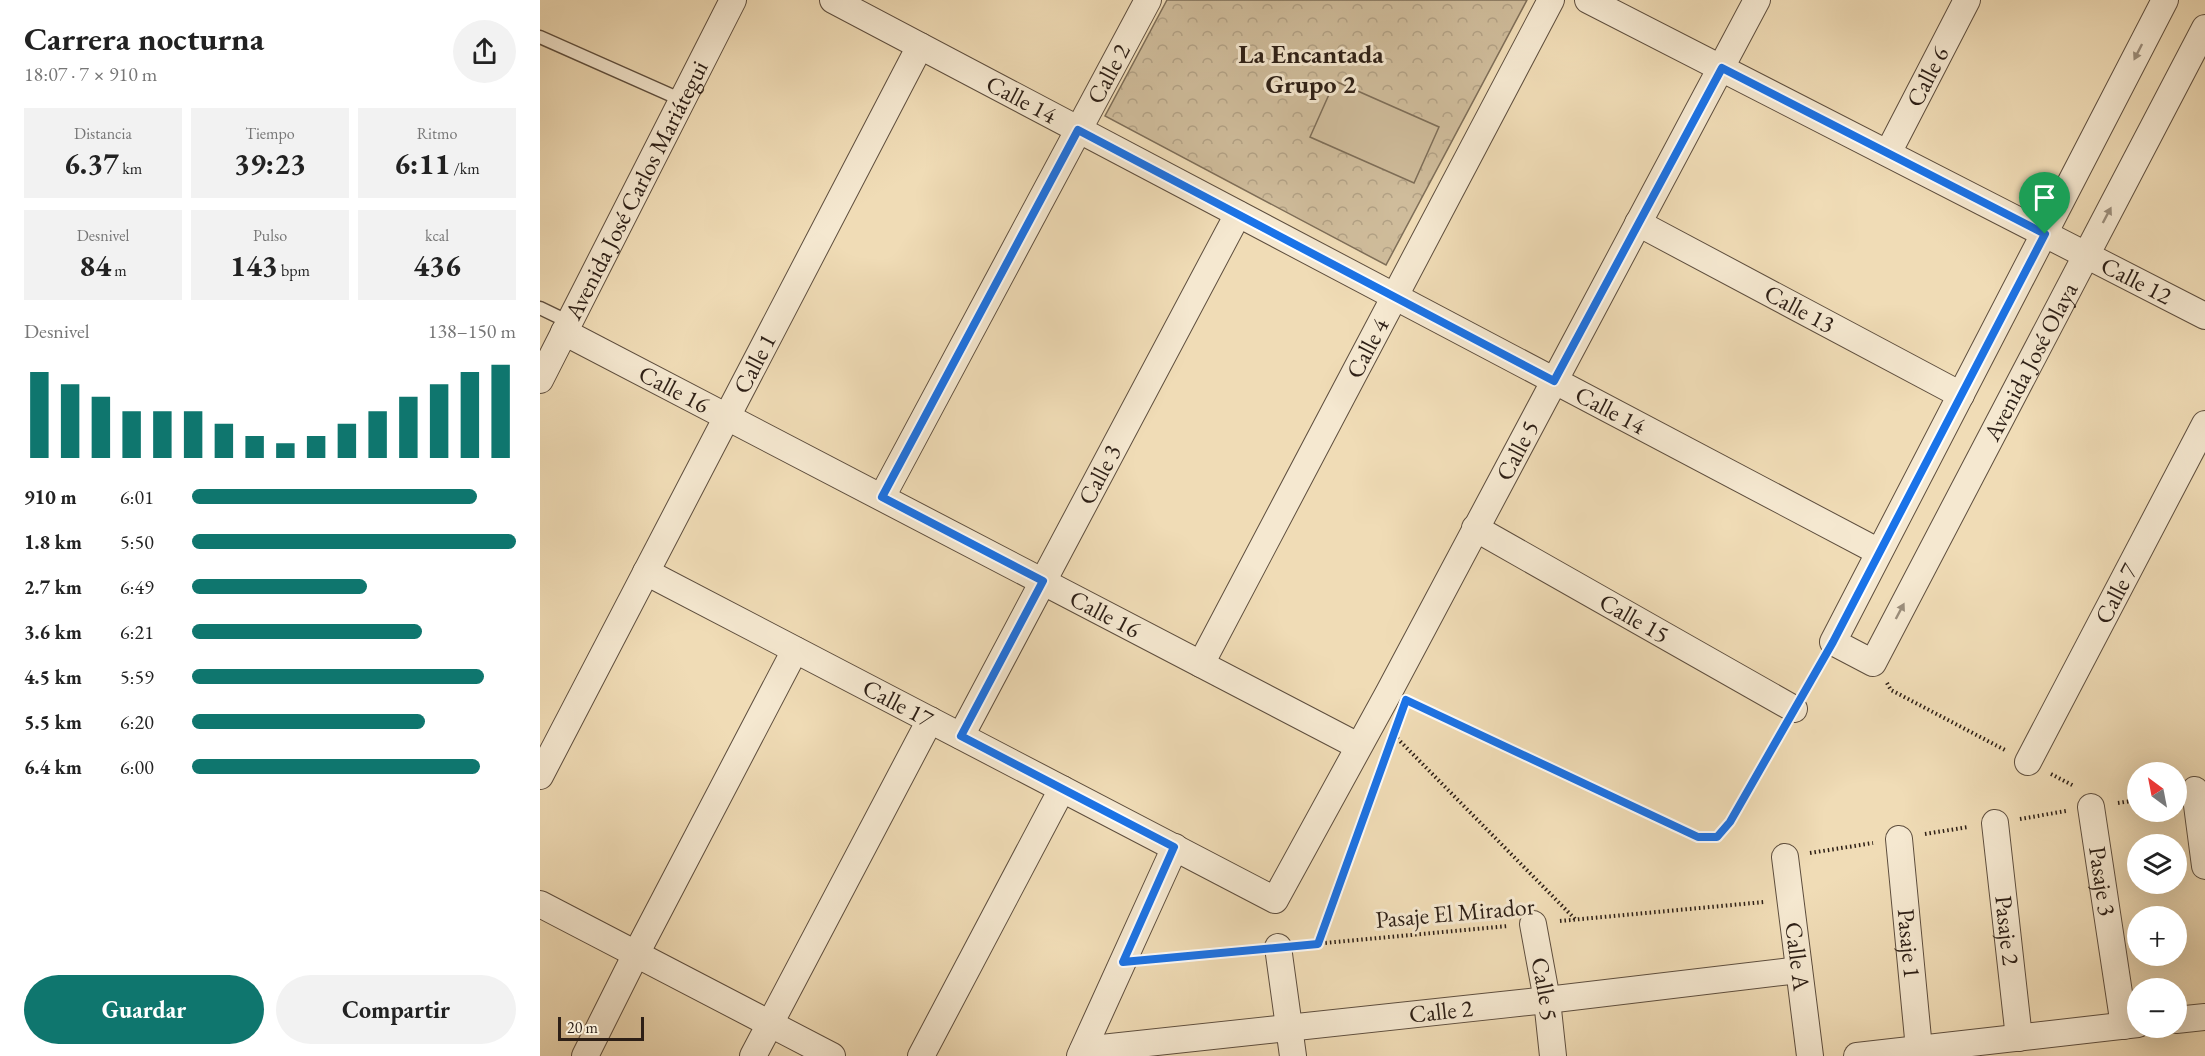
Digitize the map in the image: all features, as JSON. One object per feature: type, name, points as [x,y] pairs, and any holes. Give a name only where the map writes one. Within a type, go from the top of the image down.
[{"type":"street","name":"Avenida José Carlos Mariátegui","points":[[541,376],[733,0]]},
{"type":"street","name":"Calle 14","points":[[833,0],[1879,552]]},
{"type":"street","name":"Calle 2","points":[[882,497],[1148,0]]},
{"type":"street","name":"Calle 4","points":[[1201,664],[1551,0]]},
{"type":"street","name":"Calle 12","points":[[1588,0],[2205,316]]},
{"type":"street","name":"Calle 5","points":[[1275,900],[1389,692],[1757,0]]},
{"type":"street","name":"Calle 6","points":[[1888,153],[1967,0]]},
{"type":"street","name":"Avenida José Olaya","points":[[2165,0],[1833,642],[1872,663],[2205,28]]},
{"type":"street","name":"Calle 1","points":[[540,776],[920,46]]},
{"type":"street","name":"Calle 3","points":[[961,736],[1238,214]]},
{"type":"street","name":"Calle 13","points":[[1638,223],[1961,395]]},
{"type":"street","name":"Calle 16","points":[[567,327],[727,416],[1358,747]]},
{"type":"street","name":"Calle 7","points":[[2028,762],[2205,424]]},
{"type":"street","name":"Calle 15","points":[[1475,528],[1794,709]]},
{"type":"street","name":"Calle 17","points":[[646,572],[1275,900]]},
{"type":"street","points":[[585,1056],[795,650]]},
{"type":"street","points":[[753,1056],[930,720]]},
{"type":"street","points":[[921,1056],[1062,789]]},
{"type":"street","points":[[2195,790],[2205,866]]},
{"type":"street","name":"Pasaje 3","points":[[2085,798],[2127,1005]]},
{"type":"street","name":"Pasaje 2","points":[[1995,823],[2019,1038]]},
{"type":"street","name":"Pasaje 1","points":[[1899,839],[1919,1049]]},
{"type":"street","points":[[1081,1053],[1174,847]]},
{"type":"street","name":"Calle A","points":[[1785,857],[1810,1056]]},
{"type":"street","points":[[540,904],[832,1056]]},
{"type":"street","name":"Calle 5","points":[[1533,924],[1547,1000],[1552,1056]]},
{"type":"street","points":[[1278,947],[1293,1056]]},
{"type":"street","name":"Calle 2","points":[[1081,1053],[1289,1027],[1800,970]]},
{"type":"street","points":[[2187,1019],[2205,1017]]},
{"type":"street","points":[[1857,1056],[2127,1025]]},
{"type":"lane","points":[[540,37],[682,100]]},
{"type":"lane","points":[[540,308],[567,327]]},
{"type":"path","points":[[1389,692],[1698,837],[1717,837],[1730,822],[1833,642]]},
{"type":"path","points":[[1891,690],[2028,762],[2085,798]]},
{"type":"path","points":[[1390,746],[1397,726]]},
{"type":"path","points":[[1394,735],[1576,920]]},
{"type":"path","points":[[1318,944],[1386,757]]},
{"type":"path","points":[[1785,857],[1995,823],[2085,798],[2127,800]]},
{"type":"path","name":"Pasaje El Mirador","points":[[1123,962],[1791,900]]},
{"type":"green space","points":[[1167,0],[1527,0],[1386,265],[1105,116]]},
{"type":"green space","points":[[1335,81],[1439,127],[1414,183],[1310,137]]},
{"type":"district","name":"La Encantada Grupo 2","points":[[1311,69]]},
{"type":"route","points":[[1722,68],[2045,234],[1833,642],[1730,822],[1717,837],[1698,837],[1406,700],[1318,944],[1123,962],[1174,847],[961,736],[1043,581],[882,497],[1078,130],[1554,381],[1722,68]]}]
